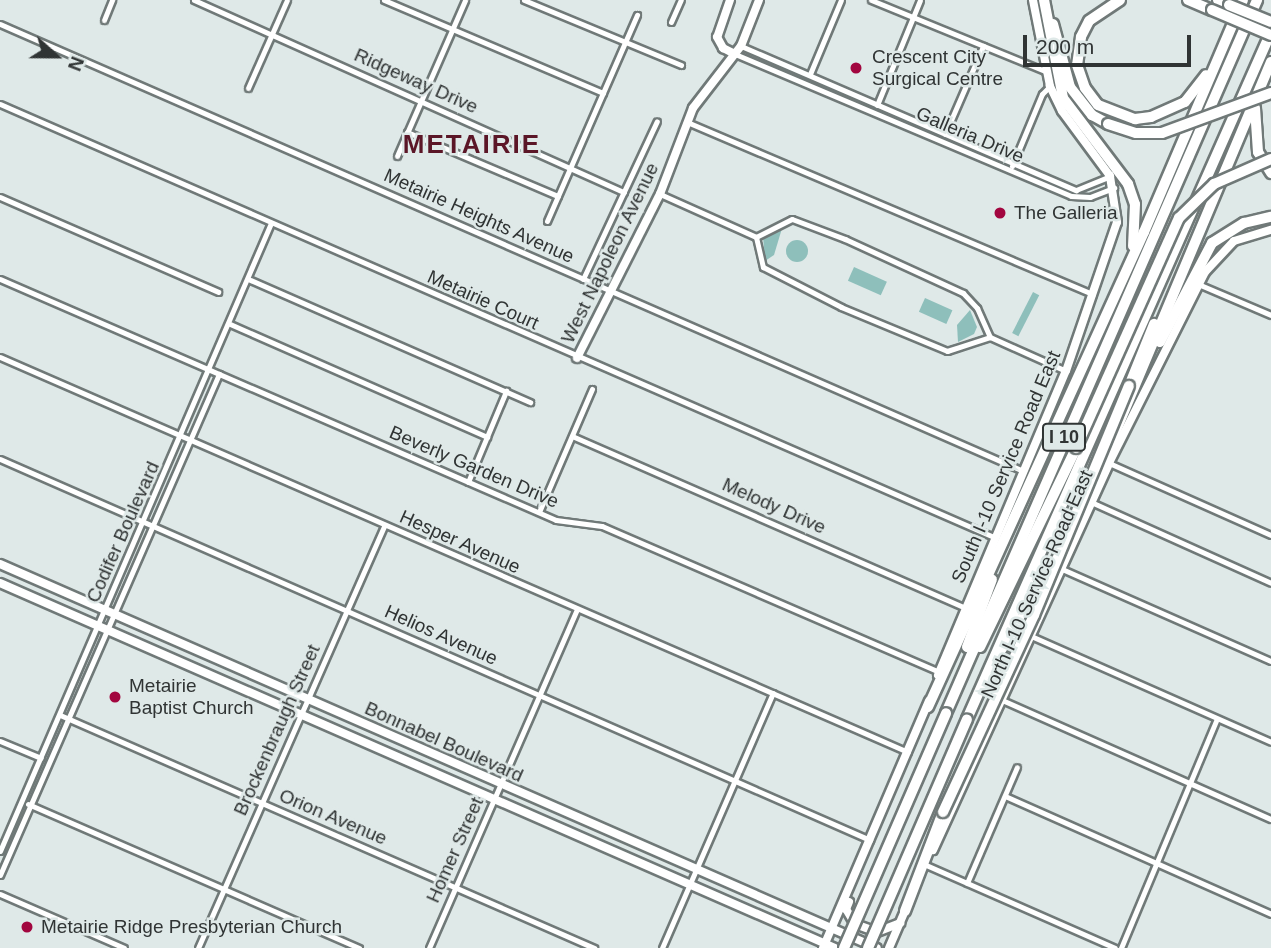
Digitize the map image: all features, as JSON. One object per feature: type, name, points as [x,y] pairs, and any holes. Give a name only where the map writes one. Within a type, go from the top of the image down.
[{"type":"highway","points":[[1045,0],[1070,87],[1092,115],[1108,124],[1136,133],[1162,133],[1271,93]]},
{"type":"highway","points":[[1045,0],[1063,98],[1119,167],[1135,204],[1136,228],[1125,270]]},
{"type":"highway","points":[[1120,0],[1089,21],[1081,37],[1077,65],[1093,100],[1112,113],[1151,117],[1185,102],[1201,84],[1222,47]]},
{"type":"highway","points":[[1188,0],[1271,34]]},
{"type":"highway","points":[[1218,0],[1271,22]]},
{"type":"highway","points":[[928,706],[1125,270],[1243,0]]},
{"type":"highway","name":"I 10","points":[[844,948],[1257,0]]},
{"type":"highway","name":"I 10","points":[[868,948],[991,662],[1184,235],[1271,34]]},
{"type":"highway","points":[[991,662],[1010,643],[1054,568],[1142,377],[1271,62]]},
{"type":"highway","points":[[1256,97],[1255,137],[1271,173]]},
{"type":"highway","points":[[946,713],[1076,448],[1179,218],[1214,184],[1271,159]]},
{"type":"highway","points":[[1196,280],[1212,243],[1244,223],[1271,216]]},
{"type":"highway","points":[[1142,377],[1196,280],[1222,242],[1271,223]]},
{"type":"highway","points":[[905,911],[943,812],[1034,615],[1129,386],[1182,254],[1184,235]]},
{"type":"highway","points":[[946,713],[1024,496]]},
{"type":"street","points":[[104,20],[112,0]]},
{"type":"street","name":"Ridgeway Drive","points":[[194,0],[624,192]]},
{"type":"street","points":[[248,88],[288,0]]},
{"type":"street","points":[[384,0],[603,93]]},
{"type":"street","points":[[397,156],[465,0]]},
{"type":"street","points":[[524,0],[681,65]]},
{"type":"street","points":[[671,22],[681,0]]},
{"type":"street","points":[[730,0],[717,37],[723,48],[735,54]]},
{"type":"street","name":"West Napoleon Avenue","points":[[577,358],[609,290],[660,194],[687,122],[705,89],[741,46],[760,0]]},
{"type":"street","points":[[806,82],[841,0]]},
{"type":"street","points":[[871,0],[1045,71]]},
{"type":"street","points":[[874,111],[920,0]]},
{"type":"street","name":"South I-10 Service Road East","points":[[824,946],[928,706],[963,607],[1066,371],[1117,222],[1115,187],[1110,176],[1049,86],[1033,0]]},
{"type":"street","points":[[547,221],[637,15]]},
{"type":"street","name":"Metairie Heights Avenue","points":[[0,24],[1023,471]]},
{"type":"street","name":"Galleria Drive","points":[[741,46],[877,104],[944,137]]},
{"type":"street","points":[[944,137],[983,46]]},
{"type":"street","name":"Galleria Drive","points":[[735,54],[944,137],[1081,199],[1115,187]]},
{"type":"street","points":[[1012,166],[1042,94],[1049,86]]},
{"type":"street","name":"Metairie Court","points":[[0,104],[577,358],[994,537]]},
{"type":"street","points":[[583,279],[657,121]]},
{"type":"street","points":[[687,122],[1093,294]]},
{"type":"street","points":[[407,132],[558,196]]},
{"type":"street","name":"Galleria Drive","points":[[1012,166],[1076,190],[1110,176]]},
{"type":"street","points":[[660,194],[756,237]]},
{"type":"street","points":[[0,197],[218,292]]},
{"type":"street","points":[[756,237],[792,219],[845,239],[963,293],[977,308],[990,337],[1066,371]]},
{"type":"street","name":"Codifer Boulevard","points":[[0,851],[183,436],[271,223]]},
{"type":"street","name":"North I-10 Service Road East","points":[[889,948],[1091,502],[1196,280],[1226,247],[1253,233],[1271,230]]},
{"type":"street","points":[[756,237],[763,267],[854,312],[947,351],[990,337]]},
{"type":"street","name":"Beverly Garden Drive","points":[[0,279],[556,520],[602,526],[939,672]]},
{"type":"street","points":[[248,279],[530,402]]},
{"type":"street","points":[[1196,280],[1271,315]]},
{"type":"street","points":[[230,324],[487,437]]},
{"type":"street","name":"Hesper Avenue","points":[[0,357],[908,752]]},
{"type":"street","name":"Codifer Boulevard","points":[[0,875],[219,374]]},
{"type":"street","points":[[539,512],[592,389]]},
{"type":"street","points":[[468,482],[506,391]]},
{"type":"street","name":"Melody Drive","points":[[572,436],[963,607]]},
{"type":"street","name":"Helios Avenue","points":[[0,459],[870,840]]},
{"type":"street","points":[[1109,463],[1271,535]]},
{"type":"street","points":[[1091,502],[1271,583]]},
{"type":"street","name":"Brockenbraugh Street","points":[[198,948],[384,526]]},
{"type":"street","name":"Bonnabel Boulevard","points":[[0,564],[877,948]]},
{"type":"street","points":[[1062,569],[1271,661]]},
{"type":"street","name":"Bonnabel Boulevard","points":[[0,583],[824,946],[835,948]]},
{"type":"street","name":"Homer Street","points":[[429,948],[577,610]]},
{"type":"street","points":[[1031,636],[1271,742]]},
{"type":"street","points":[[662,948],[773,693]]},
{"type":"street","points":[[1002,700],[1271,819]]},
{"type":"street","name":"Orion Avenue","points":[[60,715],[594,948]]},
{"type":"street","points":[[1122,948],[1217,719]]},
{"type":"street","points":[[0,741],[41,758]]},
{"type":"street","points":[[967,883],[1017,767]]},
{"type":"street","points":[[1005,796],[1271,914]]},
{"type":"street","points":[[22,801],[359,948]]},
{"type":"street","points":[[870,840],[846,909],[855,923],[877,932],[900,923]]},
{"type":"street","points":[[926,865],[1115,948]]},
{"type":"street","points":[[0,894],[124,948]]},
{"type":"shaded area","points":[[783,225],[774,255],[765,261],[763,236]]},
{"type":"shaded area","points":[[797,240],[807,247],[808,251],[801,261],[797,262],[787,255],[786,251],[793,241]]},
{"type":"shaded area","points":[[854,267],[887,282],[881,295],[848,281]]},
{"type":"shaded area","points":[[1033,292],[1039,295],[1018,336],[1012,333]]},
{"type":"shaded area","points":[[925,298],[952,310],[946,324],[919,312]]},
{"type":"shaded area","points":[[970,310],[977,327],[974,334],[958,342],[957,325]]},
{"type":"place","name":"Crescent City Surgical Centre","points":[[856,68]]},
{"type":"place","name":"The Galleria","points":[[1000,213]]},
{"type":"place","name":"Metairie Baptist Church","points":[[115,697]]},
{"type":"place","name":"Metairie Ridge Presbyterian Church","points":[[27,927]]},
{"type":"district","name":"METAIRIE","points":[[472,145]]}]
